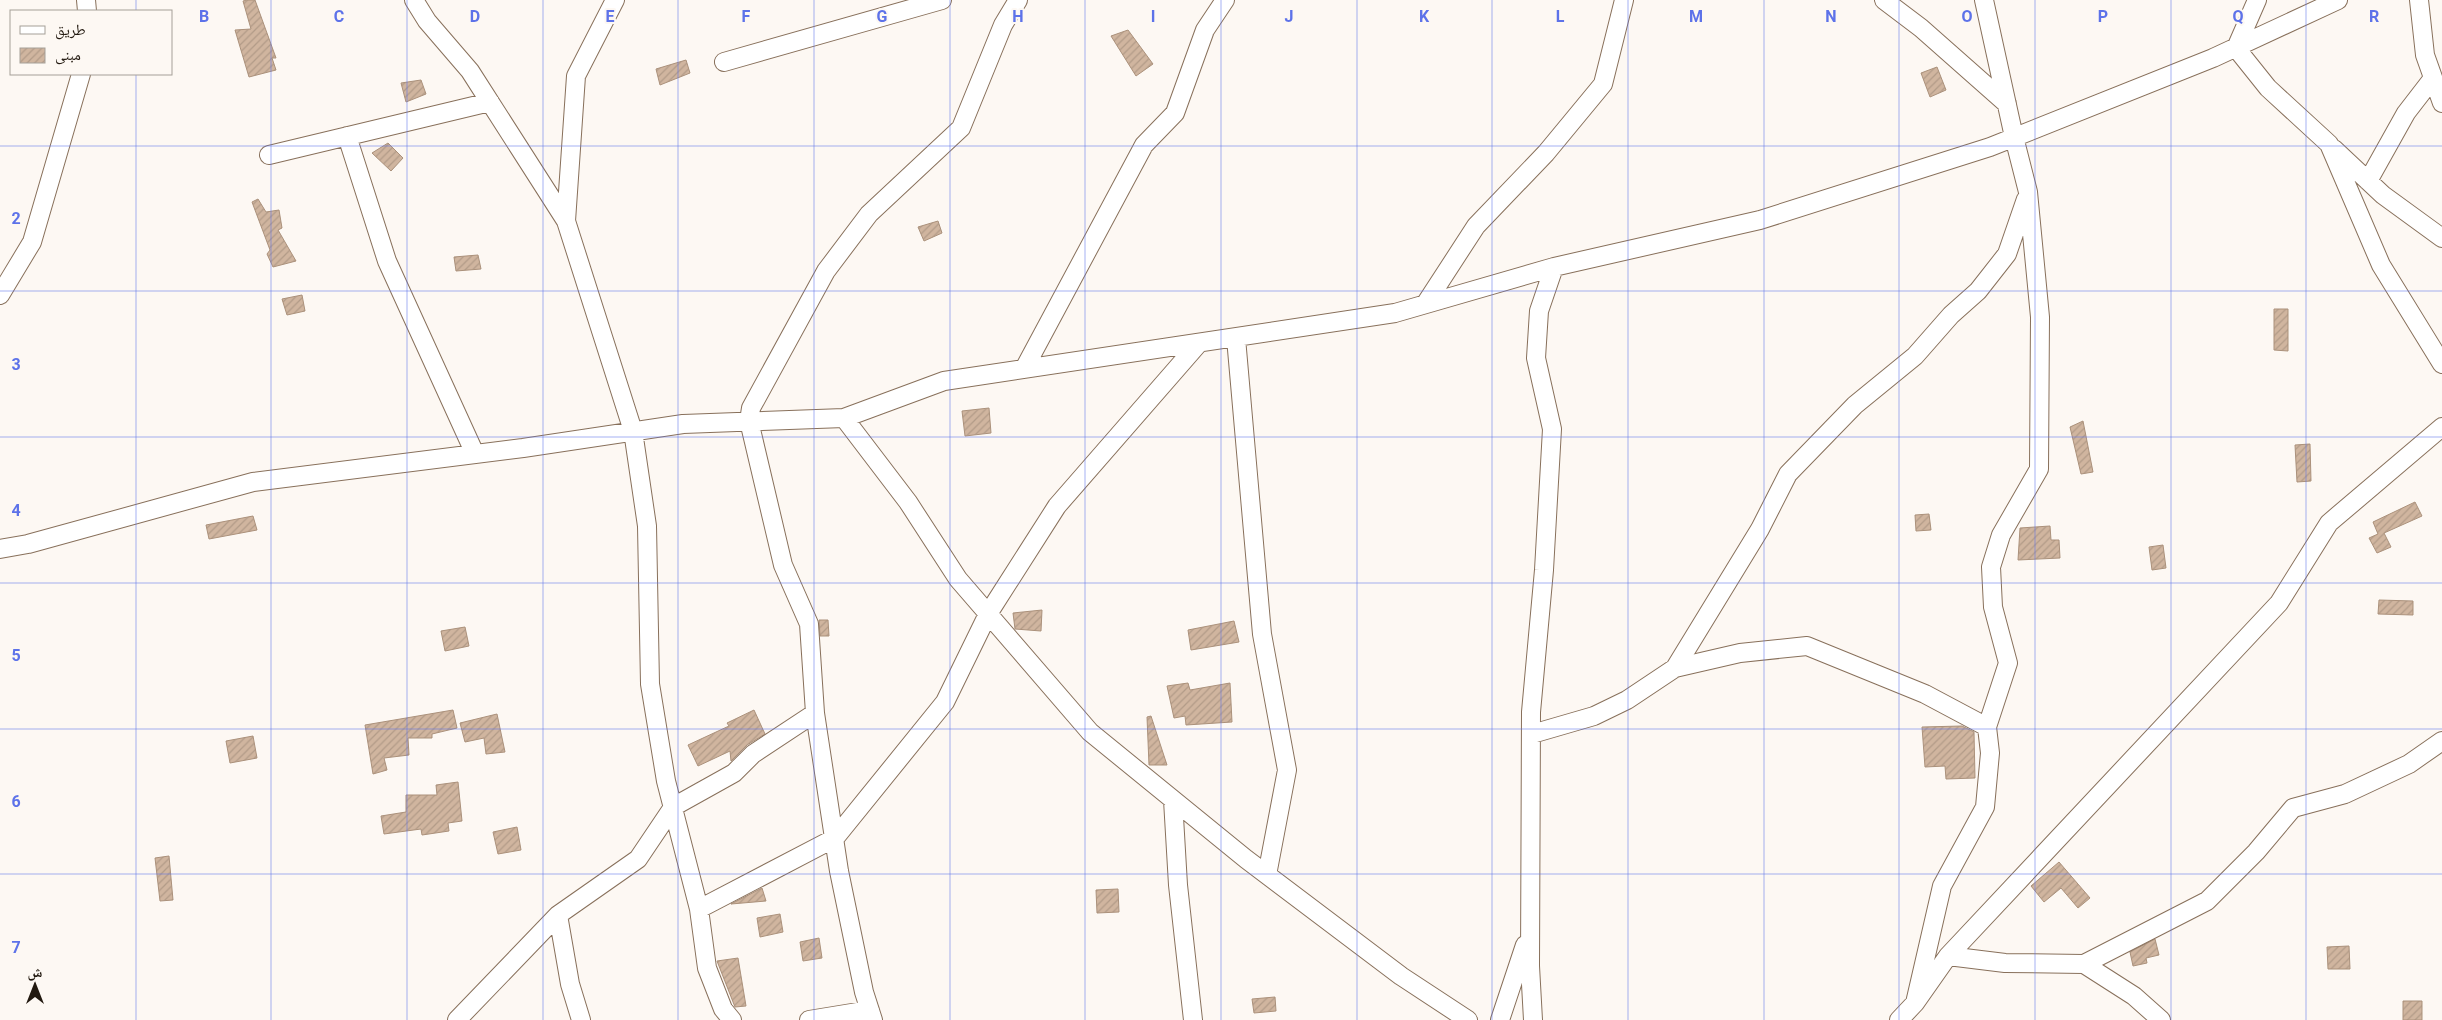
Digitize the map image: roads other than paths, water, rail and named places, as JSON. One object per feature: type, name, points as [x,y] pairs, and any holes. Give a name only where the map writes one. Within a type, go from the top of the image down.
[{"type":"street","points":[[414,0],[427,21],[470,72],[566,221],[633,431],[648,526],[650,684],[666,780],[700,909],[707,968],[723,1009],[732,1020]]},
{"type":"street","points":[[566,221],[576,76],[615,0]]},
{"type":"street","points":[[724,62],[942,0]]},
{"type":"street","points":[[809,1020],[871,1015],[839,871],[815,713],[809,624],[783,565],[749,422],[752,408],[826,271],[869,214],[961,128],[1003,25],[1018,0]]},
{"type":"street","points":[[1024,369],[1144,145],[1175,113],[1205,30],[1226,0]]},
{"type":"street","points":[[1426,304],[1476,226],[1546,152],[1603,84],[1624,0]]},
{"type":"street","points":[[1884,0],[1920,28],[2007,104]]},
{"type":"street","points":[[1915,1004],[1942,886],[1985,806],[1990,753],[1987,727],[2008,664],[1993,607],[1991,567],[2001,535],[2038,469],[2040,317],[2028,192],[1984,0]]},
{"type":"street","points":[[2236,48],[2257,0]]},
{"type":"street","points":[[0,549],[28,544],[253,482],[475,454],[683,424],[844,418],[944,381],[1396,314],[1554,267],[1760,220],[2014,137],[2236,48],[2338,0]]},
{"type":"street","points":[[2419,0],[2425,55],[2442,103]]},
{"type":"street","points":[[2236,48],[2268,88],[2383,196],[2442,238]]},
{"type":"street","points":[[0,295],[32,242],[81,75]]},
{"type":"street","points":[[2368,181],[2406,113],[2433,78]]},
{"type":"street","points":[[269,155],[490,102]]},
{"type":"street","points":[[346,136],[387,261],[475,454]]},
{"type":"street","points":[[2329,144],[2381,265],[2442,364]]},
{"type":"street","points":[[1675,668],[1760,530],[1788,474],[1855,404],[1915,356],[1951,315],[1978,291],[2007,254],[2028,192]]},
{"type":"street","points":[[1533,1020],[1530,928],[1531,712],[1544,570],[1552,429],[1536,358],[1539,311],[1554,267]]},
{"type":"street","points":[[1236,338],[1262,634],[1287,770],[1267,875]]},
{"type":"street","points":[[700,909],[834,838],[945,702],[988,614],[1056,506],[1199,343]]},
{"type":"street","points":[[844,418],[908,502],[958,579],[1090,732],[1267,875],[1401,976],[1468,1020]]},
{"type":"street","points":[[1899,1020],[1915,1004],[1948,956],[2279,603],[2329,523],[2439,434]]},
{"type":"street","points":[[1532,734],[1594,716],[1627,700],[1675,668],[1740,653],[1807,646],[1925,694],[1987,727]]},
{"type":"street","points":[[457,1020],[558,914],[638,858],[673,807],[734,773],[753,754],[815,713]]},
{"type":"street","points":[[1948,956],[2005,963],[2084,964],[2207,901],[2256,852],[2293,808],[2346,794],[2409,764],[2442,741]]},
{"type":"street","points":[[1173,800],[1178,885],[1193,1020]]},
{"type":"street","points":[[558,914],[570,984],[581,1020]]},
{"type":"street","points":[[1500,1020],[1530,928]]},
{"type":"street","points":[[2084,964],[2134,996],[2161,1020]]}]
